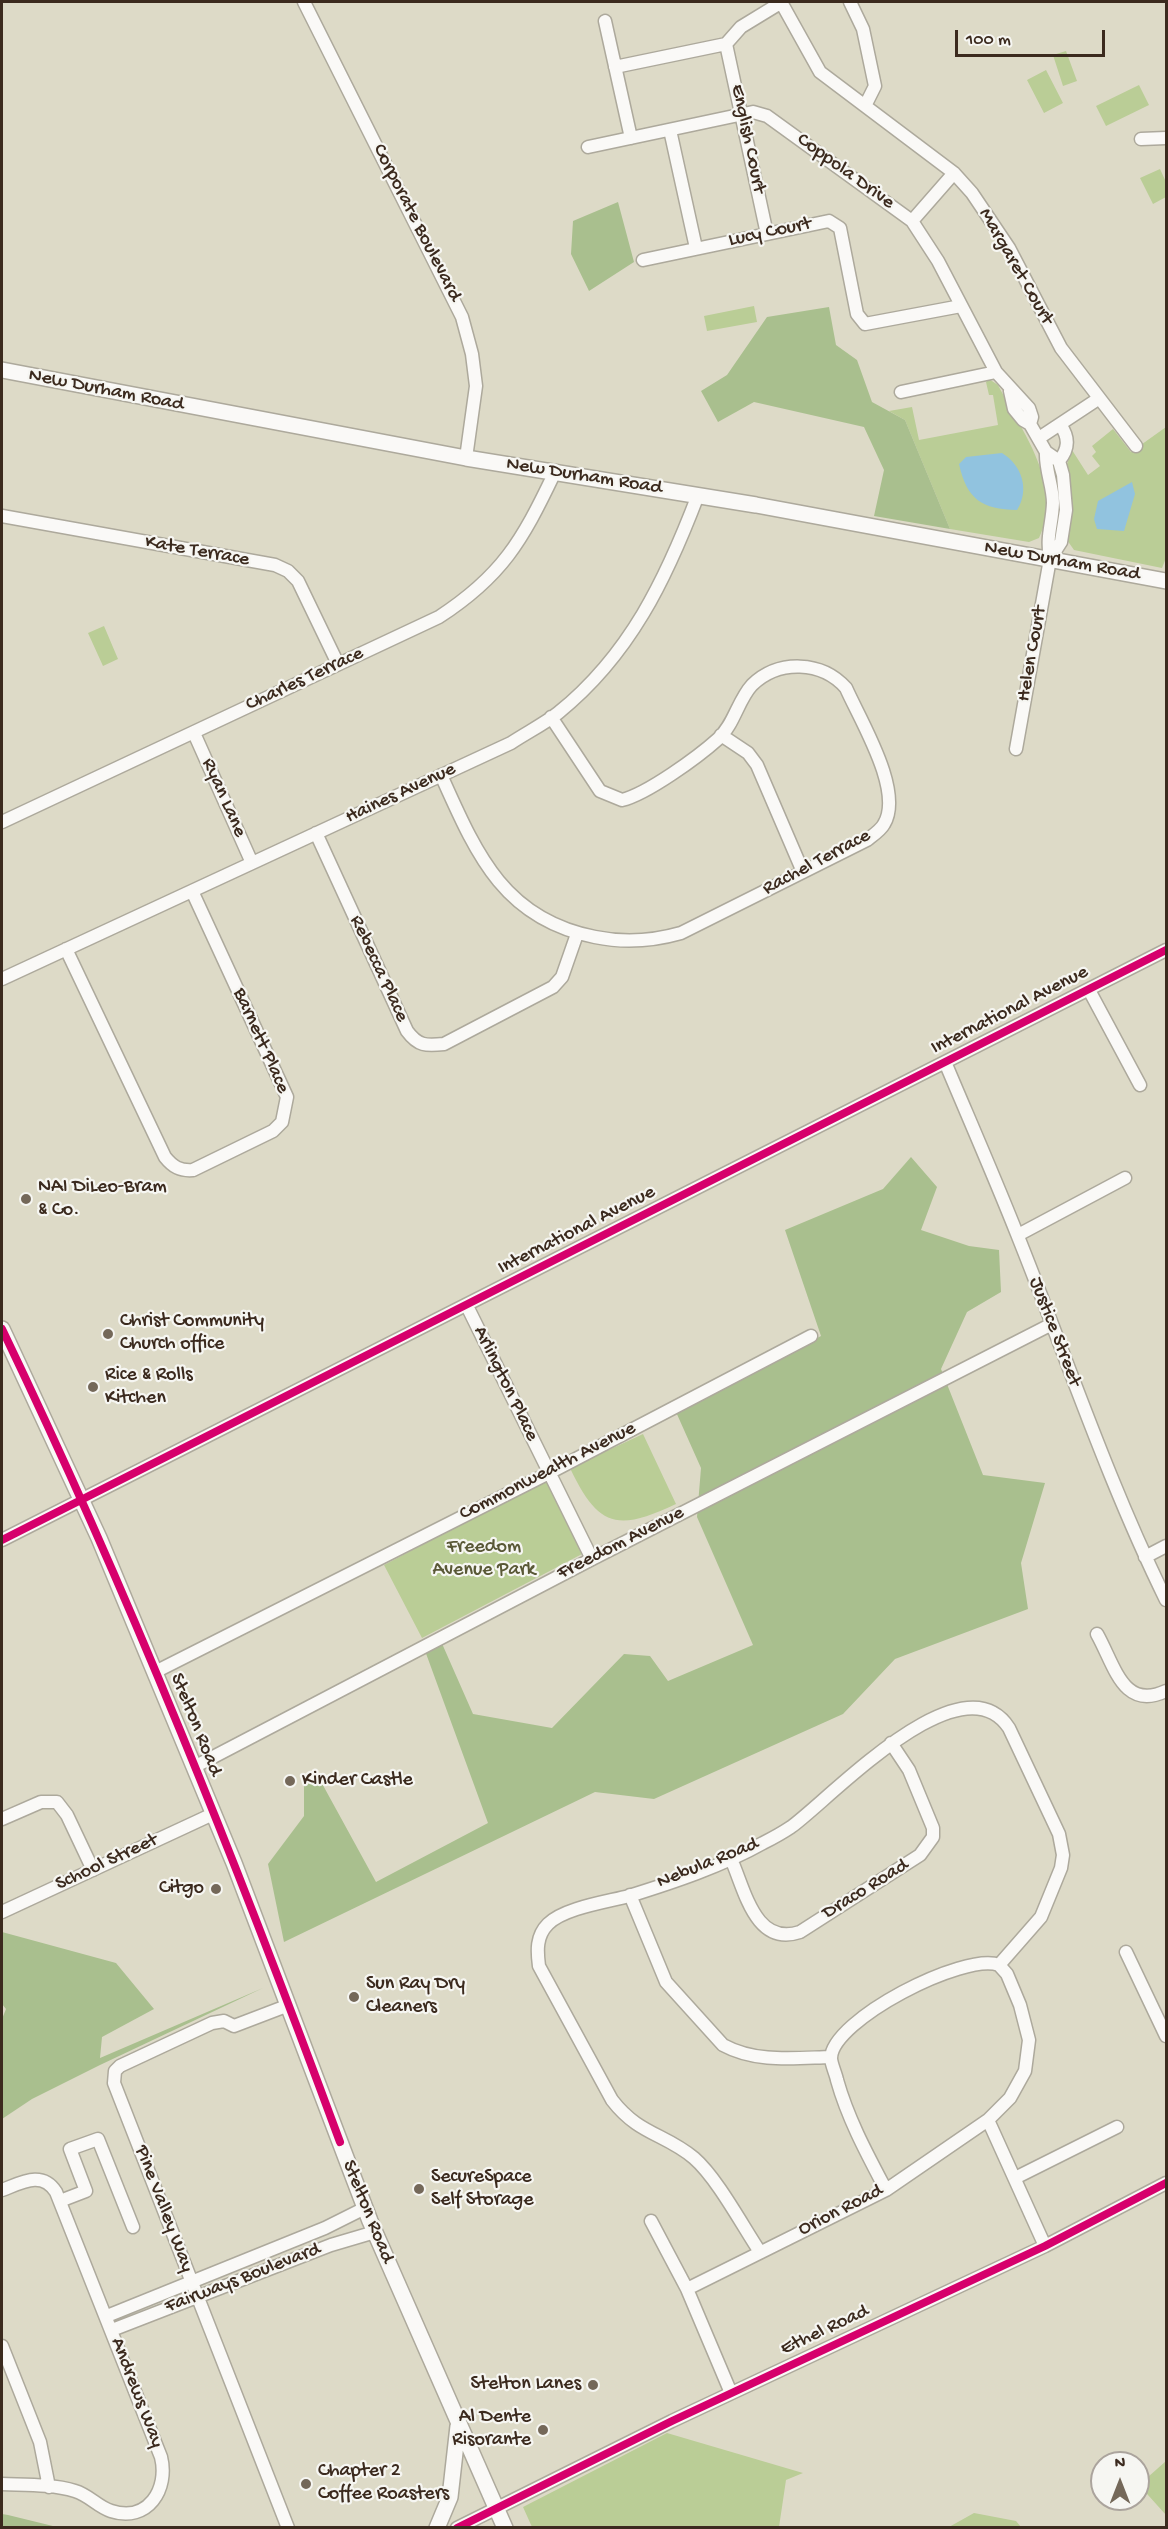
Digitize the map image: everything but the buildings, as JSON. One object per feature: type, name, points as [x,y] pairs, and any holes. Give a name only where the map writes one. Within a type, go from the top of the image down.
[{"type":"main road","name":"New Durham Road","points":[[2,370],[554,474],[698,495],[1167,581]]},
{"type":"main road","name":"Stelton Road","points":[[2,1329],[82,1500],[155,1672],[289,2005],[365,2208],[505,2528]]},
{"type":"main road","points":[[437,2528],[450,2497],[459,2423]]},
{"type":"street","name":"Corporate Boulevard","points":[[304,2],[462,317],[472,354],[476,386],[466,458]]},
{"type":"street","points":[[615,67],[726,44],[741,27],[782,2]]},
{"type":"street","name":"Margaret Court","points":[[782,2],[820,72],[954,173],[993,223],[1061,348],[1136,446]]},
{"type":"street","points":[[850,2],[863,29],[875,86],[866,106]]},
{"type":"street","points":[[605,21],[631,138]]},
{"type":"street","name":"English Court","points":[[726,44],[767,234]]},
{"type":"street","name":"Coppola Drive","points":[[588,147],[753,112],[767,116],[912,221],[938,261],[996,372],[1010,391],[1022,398],[1029,408],[1032,417],[1030,423],[1046,452],[1053,503],[1047,538],[1050,559]]},
{"type":"street","points":[[670,130],[696,248]]},
{"type":"street","points":[[1142,138],[1167,138]]},
{"type":"street","points":[[912,221],[954,173]]},
{"type":"street","name":"Lucy Court","points":[[643,260],[822,221],[836,224],[842,234],[857,314],[865,324],[961,306]]},
{"type":"street","points":[[901,392],[996,372]]},
{"type":"street","points":[[1039,438],[1061,426],[1098,399]]},
{"type":"street","points":[[1050,559],[1061,542],[1066,510],[1065,485],[1059,461],[1064,455],[1068,440],[1061,426]]},
{"type":"street","name":"Coppola Drive","points":[[1046,452],[1059,461]]},
{"type":"street","name":"Charles Terrace","points":[[2,822],[439,617],[472,596],[491,578],[523,537],[554,474]]},
{"type":"street","name":"Haines Avenue","points":[[2,979],[511,742],[551,717],[594,678],[627,640],[654,598],[673,560],[698,495]]},
{"type":"street","name":"Kate Terrace","points":[[2,516],[275,566],[288,571],[298,581],[338,664]]},
{"type":"street","name":"Helen Court","points":[[1016,749],[1050,559]]},
{"type":"street","name":"Rachel Terrace","points":[[441,775],[466,831],[500,883],[519,904],[543,921],[577,933],[606,939],[660,939],[681,933],[867,840],[884,825],[890,807],[885,776],[846,688],[837,678],[811,667],[782,669],[766,675],[751,686],[722,735],[648,789],[622,800],[600,790],[551,717]]},
{"type":"street","name":"Ryan Lane","points":[[194,733],[252,863]]},
{"type":"street","points":[[722,735],[748,753],[757,765],[803,872]]},
{"type":"street","name":"Rebecca Place","points":[[316,833],[407,1031],[416,1043],[427,1046],[444,1044],[553,987],[562,977],[577,933]]},
{"type":"street","name":"Barnett Place","points":[[66,949],[165,1157],[172,1166],[184,1171],[193,1170],[273,1131],[282,1122],[287,1096],[192,891]]},
{"type":"street","name":"International Avenue","points":[[2,1540],[1167,950]]},
{"type":"street","points":[[1089,990],[1140,1085]]},
{"type":"street","name":"Justice Street","points":[[945,1062],[1018,1235],[1050,1325],[1145,1557],[1167,1600]]},
{"type":"street","points":[[1018,1235],[1125,1178]]},
{"type":"street","name":"Arlington Place","points":[[467,1305],[592,1559]]},
{"type":"street","name":"Freedom Avenue","points":[[194,1767],[592,1559],[1050,1325]]},
{"type":"street","name":"Commonwealth Avenue","points":[[155,1672],[549,1473],[811,1336]]},
{"type":"street","points":[[1145,1557],[1167,1546]]},
{"type":"street","points":[[1097,1634],[1130,1692],[1142,1697],[1167,1691]]},
{"type":"street","name":"Nebula Road","points":[[760,2252],[695,2159],[684,2150],[639,2128],[612,2100],[539,1966],[538,1944],[541,1934],[555,1918],[630,1895],[731,1859],[791,1827],[891,1743],[925,1721],[967,1710],[993,1713],[1003,1719],[1009,1728],[1059,1834],[1063,1856],[1058,1878],[1041,1917],[999,1965]]},
{"type":"street","name":"Draco Road","points":[[731,1859],[758,1920],[767,1930],[782,1935],[800,1932],[910,1863],[929,1846],[933,1828],[909,1770],[891,1743]]},
{"type":"street","points":[[2,1819],[41,1802],[57,1802],[67,1815],[93,1870]]},
{"type":"street","name":"School Street","points":[[2,1912],[213,1814]]},
{"type":"street","points":[[630,1895],[666,1982],[723,2044],[735,2051],[762,2058],[831,2057]]},
{"type":"street","points":[[1126,1952],[1167,2036]]},
{"type":"street","points":[[886,2190],[850,2119],[831,2057],[838,2041],[846,2032],[911,1986],[942,1973],[982,1961],[999,1965]]},
{"type":"street","name":"Orion Road","points":[[687,2289],[886,2190],[988,2120],[1010,2098],[1019,2085],[1028,2056],[1026,2025],[1007,1974],[999,1965]]},
{"type":"street","name":"Pine Valley Way","points":[[289,2005],[234,2026],[224,2021],[212,2023],[120,2066],[115,2072],[117,2091],[289,2527]]},
{"type":"street","points":[[988,2120],[1045,2246]]},
{"type":"street","points":[[1015,2178],[1117,2127]]},
{"type":"street","points":[[60,2201],[86,2191],[70,2150],[98,2139],[133,2228]]},
{"type":"street","name":"Andrews Way","points":[[2,2190],[31,2180],[43,2180],[52,2186],[107,2316],[161,2457],[162,2486],[149,2506],[128,2514],[105,2509],[77,2492],[49,2487],[2,2484]]},
{"type":"street","name":"Ethel Road","points":[[457,2528],[731,2393],[1045,2246],[1167,2183]]},
{"type":"street","name":"Fairways Boulevard","points":[[107,2316],[325,2228],[365,2208]]},
{"type":"street","points":[[651,2222],[687,2289],[731,2393]]},
{"type":"street","name":"Fairways Boulevard","points":[[112,2330],[331,2244],[375,2232]]},
{"type":"street","points":[[2,2346],[40,2442],[49,2487]]},
{"type":"green space","points":[[1066,51],[1077,81],[1063,86],[1053,55]]},
{"type":"green space","points":[[1046,70],[1063,103],[1044,113],[1027,80]]},
{"type":"green space","points":[[1139,85],[1149,105],[1106,126],[1096,106]]},
{"type":"green space","points":[[1160,169],[1166,182],[1166,197],[1153,204],[1140,178]]},
{"type":"green space","points":[[618,202],[634,262],[589,291],[571,254],[573,221]]},
{"type":"green space","points":[[754,306],[757,322],[707,331],[704,316]]},
{"type":"green space","points":[[829,307],[836,345],[857,360],[872,402],[905,420],[950,529],[874,516],[884,470],[864,427],[754,402],[718,422],[701,391],[727,375],[767,317]]},
{"type":"green space","points":[[989,379],[998,385],[1028,439],[1044,479],[1047,498],[1046,518],[1039,538],[1029,542],[950,529],[905,420],[889,411],[912,407],[919,440],[998,425],[993,395],[989,395],[986,382]]},
{"type":"green space","points":[[1166,427],[1166,558],[1162,568],[1074,550],[1067,540],[1065,470],[1072,450],[1088,475],[1100,466],[1092,456],[1096,452],[1092,446],[1113,429],[1131,452]]},
{"type":"green space","points":[[104,626],[118,659],[103,666],[88,633]]},
{"type":"green space","points":[[911,1157],[937,1187],[921,1230],[969,1246],[999,1250],[1001,1292],[967,1312],[941,1369],[983,1475],[1045,1483],[1021,1563],[1028,1609],[895,1659],[843,1714],[654,1799],[595,1792],[284,1942],[268,1864],[304,1816],[304,1778],[319,1778],[376,1882],[488,1823],[424,1648],[440,1639],[473,1714],[552,1728],[624,1654],[650,1656],[668,1681],[753,1645],[697,1517],[701,1468],[676,1412],[821,1336],[785,1230],[883,1189]]},
{"type":"green space","points":[[643,1434],[676,1504],[638,1518],[611,1519],[600,1513],[590,1502],[570,1468]]},
{"type":"green space","name":"Freedom Avenue Park","points":[[546,1480],[584,1553],[422,1638],[384,1565]]},
{"type":"green space","points":[[2,1932],[116,1963],[154,2009],[102,2037],[100,2058],[263,1988],[32,2099],[2,2119],[2,2019],[6,2009],[2,2004]]},
{"type":"green space","points":[[667,2433],[803,2473],[786,2480],[779,2527],[532,2527],[523,2507]]},
{"type":"green space","points":[[1166,2461],[1166,2515],[1150,2497],[1150,2475]]},
{"type":"green space","points":[[974,2513],[1016,2521],[1021,2527],[949,2527]]},
{"type":"green space","points":[[2,2514],[8,2515],[57,2527],[2,2527]]},
{"type":"water","points":[[1002,453],[1015,464],[1022,478],[1023,494],[1017,510],[994,507],[978,500],[962,476],[959,464],[966,457]]},
{"type":"water","points":[[1132,482],[1135,494],[1124,531],[1097,529],[1094,519],[1098,501]]},
{"type":"cycle path","points":[[2,1540],[1166,950]]},
{"type":"cycle path","points":[[2,1329],[49,1428],[138,1629],[222,1833],[340,2142]]},
{"type":"cycle path","points":[[457,2528],[672,2421],[1045,2246],[1166,2183]]},
{"type":"place","name":"NAI DiLeo-Bram & Co.","points":[[26,1199]]},
{"type":"place","name":"Christ Community Church office","points":[[108,1334]]},
{"type":"place","name":"Rice & Rolls Kitchen","points":[[93,1387]]},
{"type":"place","name":"Kinder Castle","points":[[290,1781]]},
{"type":"place","name":"Citgo","points":[[216,1889]]},
{"type":"place","name":"Sun Ray Dry Cleaners","points":[[354,1997]]},
{"type":"place","name":"SecureSpace Self Storage","points":[[419,2189]]},
{"type":"place","name":"Stelton Lanes","points":[[593,2385]]},
{"type":"place","name":"Al Dente Risorante","points":[[543,2430]]},
{"type":"place","name":"Chapter 2 Coffee Roasters","points":[[306,2484]]}]
